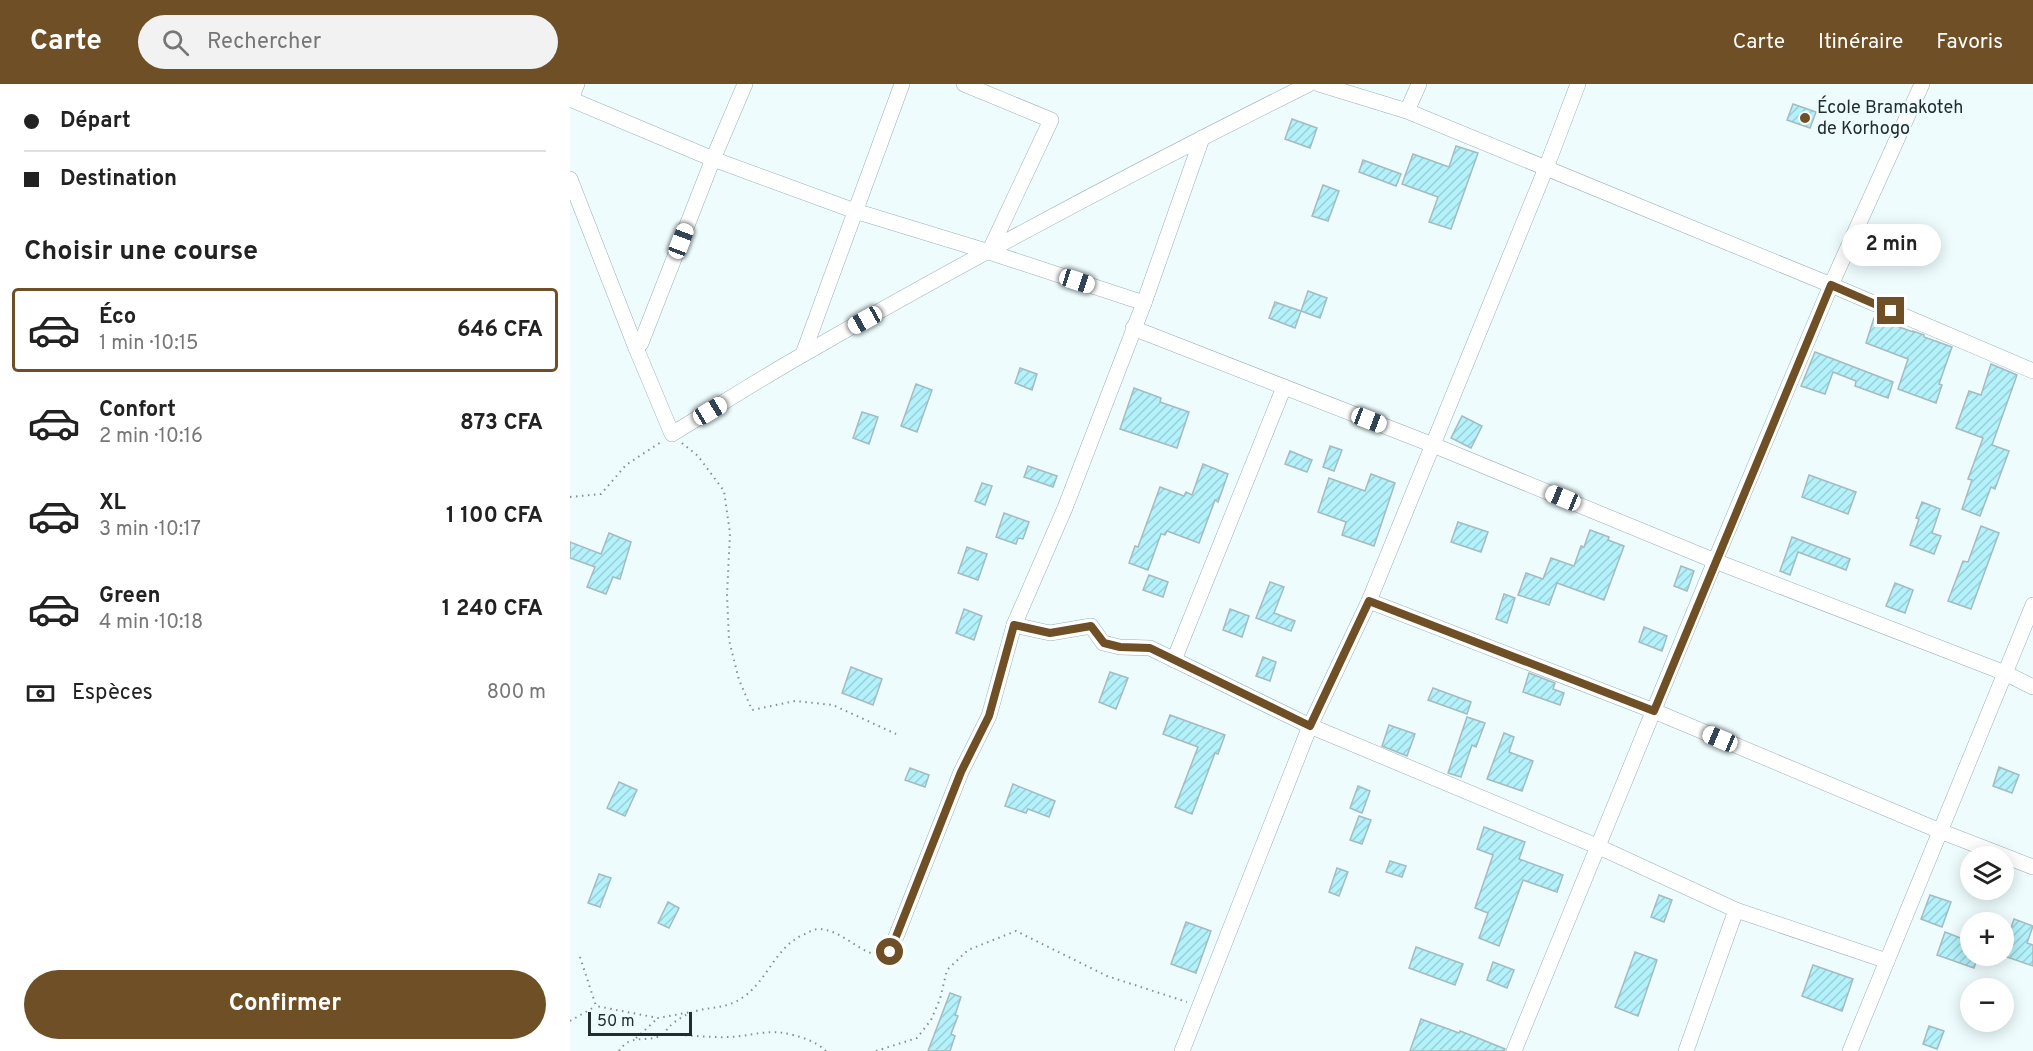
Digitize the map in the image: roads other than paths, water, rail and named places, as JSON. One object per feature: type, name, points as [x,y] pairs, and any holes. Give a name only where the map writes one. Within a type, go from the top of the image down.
[{"type":"street","points":[[577,84],[570,99],[712,159],[855,211],[1143,303]]},
{"type":"street","points":[[636,348],[641,343],[712,159],[745,84]]},
{"type":"street","points":[[803,354],[902,84]]},
{"type":"street","points":[[964,84],[1051,120],[989,252]]},
{"type":"street","points":[[570,179],[672,434],[803,354],[1202,138],[1309,84]]},
{"type":"street","points":[[1319,84],[1407,111],[1831,285],[2033,371]]},
{"type":"street","points":[[1407,111],[1419,84]]},
{"type":"street","points":[[1182,1051],[1310,726],[1369,601],[1546,168],[1578,84]]},
{"type":"street","points":[[1514,1051],[1831,285],[1922,84]]},
{"type":"street","points":[[890,952],[961,772],[989,716],[1014,625],[1065,508],[1143,303],[1202,138]]},
{"type":"street","points":[[1133,328],[1433,445],[1715,561],[2033,687]]},
{"type":"street","points":[[1174,660],[1284,387]]},
{"type":"street","points":[[1369,601],[1654,711],[1940,831],[2033,867]]},
{"type":"street","points":[[1850,1051],[2033,605]]},
{"type":"street","points":[[1014,625],[1050,633],[1091,626],[1104,643],[1120,647],[1150,648],[1310,726],[1599,847],[1736,910],[1887,961]]},
{"type":"street","points":[[1686,1051],[1736,910]]},
{"type":"place","name":"École Bramakoteh de Korhogo","points":[[1805,118]]}]
